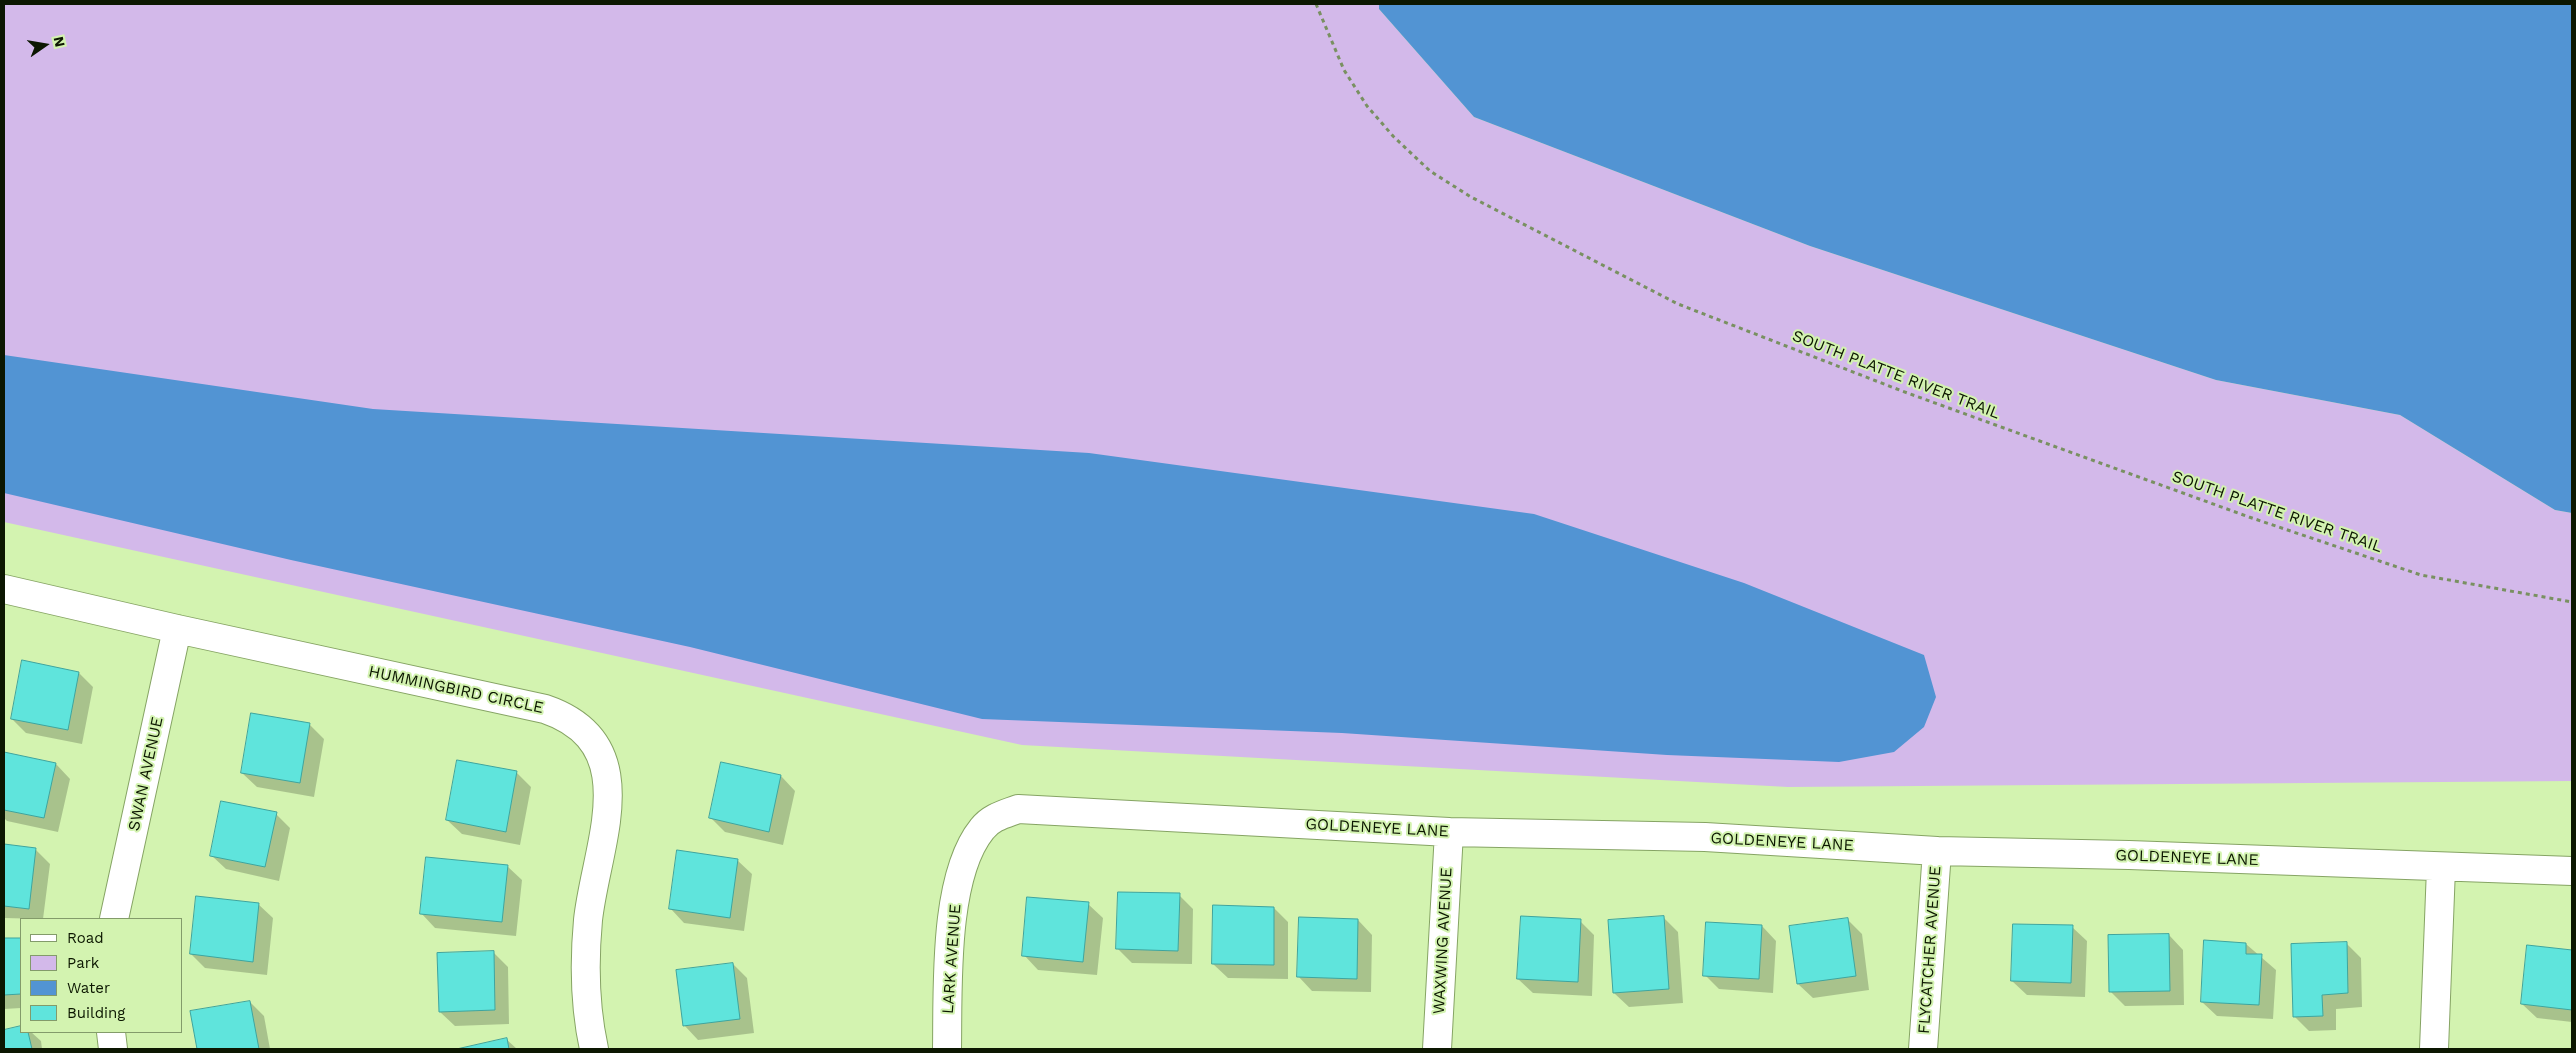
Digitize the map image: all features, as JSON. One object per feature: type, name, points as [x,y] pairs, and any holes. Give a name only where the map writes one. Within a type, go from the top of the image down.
[{"type":"street","name":"HUMMINGBIRD CIRCLE","points":[[4,588],[177,629],[545,709],[565,716],[578,725],[594,742],[604,763],[609,781],[609,802],[588,920],[586,989],[594,1049]]},
{"type":"street","name":"SWAN AVENUE","points":[[114,918],[177,629]]},
{"type":"street","name":"GOLDENEYE LANE","points":[[993,818],[1018,809],[1449,832],[1705,838],[1937,851],[2129,855],[2441,868],[2572,870]]},
{"type":"street","name":"LARK AVENUE","points":[[947,1049],[953,912],[966,855],[982,829],[993,818]]},
{"type":"street","name":"WAXWING AVENUE","points":[[1437,1049],[1449,832]]},
{"type":"street","name":"FLYCATCHER AVENUE","points":[[1923,1049],[1937,851]]},
{"type":"street","points":[[2434,1049],[2441,868]]},
{"type":"street","points":[[111,1033],[113,1049]]},
{"type":"path","name":"SOUTH PLATTE RIVER TRAIL","points":[[1316,4],[1344,70],[1367,106],[1393,136],[1430,171],[1471,197],[1678,304],[1902,391],[2249,517],[2403,569],[2421,575],[2572,602]]},
{"type":"green space","points":[[4,4],[1379,4],[1379,9],[1474,117],[1810,246],[2216,380],[2400,415],[2555,510],[2572,513],[2572,781],[1788,787],[1022,745],[4,522]]},
{"type":"water","points":[[1379,4],[2572,4],[2572,513],[2555,510],[2400,415],[2216,380],[1810,246],[1474,117],[1379,9]]},
{"type":"water","points":[[4,355],[373,409],[1089,453],[1534,514],[1744,583],[1924,655],[1936,697],[1924,727],[1894,752],[1839,762],[1667,755],[1342,733],[982,719],[690,647],[291,560],[4,493]]},
{"type":"building","points":[[22,660],[79,672],[68,730],[11,719]]},
{"type":"building","points":[[251,713],[310,723],[300,783],[241,773]]},
{"type":"building","points":[[4,752],[56,763],[44,818],[4,810]]},
{"type":"building","points":[[457,760],[517,771],[506,832],[446,820]]},
{"type":"building","points":[[721,762],[781,775],[769,832],[709,818]]},
{"type":"building","points":[[221,801],[277,812],[265,867],[210,856]]},
{"type":"building","points":[[4,844],[36,848],[29,909],[4,906]]},
{"type":"building","points":[[677,850],[738,859],[730,918],[669,909]]},
{"type":"building","points":[[426,857],[508,865],[502,922],[420,914]]},
{"type":"building","points":[[1118,892],[1180,893],[1178,951],[1116,949]]},
{"type":"building","points":[[196,896],[259,903],[253,962],[190,954]]},
{"type":"building","points":[[1027,897],[1089,902],[1083,962],[1022,956]]},
{"type":"building","points":[[1213,905],[1274,907],[1274,965],[1212,964]]},
{"type":"building","points":[[1521,916],[1581,919],[1578,982],[1517,979]]},
{"type":"building","points":[[1664,916],[1669,989],[1613,993],[1608,920]]},
{"type":"building","points":[[1299,917],[1358,919],[1357,979],[1297,977]]},
{"type":"building","points":[[1848,918],[1856,976],[1797,984],[1789,926]]},
{"type":"building","points":[[1706,922],[1762,925],[1759,979],[1703,976]]},
{"type":"building","points":[[2013,924],[2073,925],[2071,983],[2011,981]]},
{"type":"building","points":[[2169,934],[2170,991],[2109,992],[2108,935]]},
{"type":"building","points":[[4,938],[20,938],[20,994],[4,995]]},
{"type":"building","points":[[2204,940],[2246,943],[2246,954],[2262,954],[2259,1005],[2201,1002]]},
{"type":"building","points":[[2347,942],[2348,993],[2322,995],[2323,1016],[2293,1017],[2291,944]]},
{"type":"building","points":[[2527,945],[2572,950],[2572,1010],[2521,1004]]},
{"type":"building","points":[[494,951],[495,1010],[439,1012],[437,953]]},
{"type":"building","points":[[733,963],[740,1019],[683,1026],[676,970]]},
{"type":"building","points":[[250,1001],[259,1049],[197,1049],[190,1011]]},
{"type":"building","points":[[20,1026],[20,1033],[28,1033],[32,1049],[4,1049],[4,1030]]},
{"type":"building","points":[[507,1038],[509,1049],[457,1049]]}]
